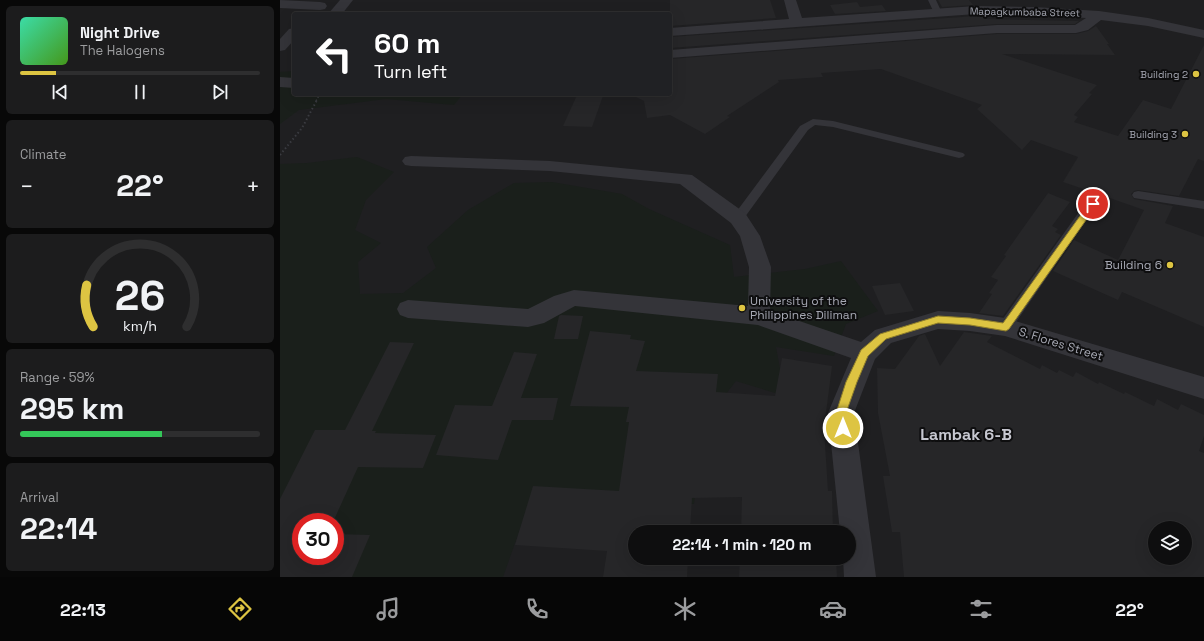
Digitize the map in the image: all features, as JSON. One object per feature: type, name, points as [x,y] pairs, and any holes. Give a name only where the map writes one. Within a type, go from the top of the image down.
[{"type":"street","points":[[337,12],[347,0]]},
{"type":"street","points":[[790,0],[797,24]]},
{"type":"street","points":[[280,4],[319,7]]},
{"type":"street","name":"Mapagkumbaba Street","points":[[672,32],[998,10],[1060,12],[1127,18],[1204,34]]},
{"type":"street","points":[[672,54],[997,29],[1076,29],[1083,27],[1100,15]]},
{"type":"street","points":[[280,47],[292,34]]},
{"type":"street","points":[[280,82],[292,83]]},
{"type":"street","points":[[411,161],[550,166],[684,179],[738,218],[750,236],[760,267],[759,316]]},
{"type":"street","points":[[408,309],[528,318],[536,317],[562,302],[574,298],[759,316],[864,353]]},
{"type":"street","name":"S. Flores Street","points":[[860,577],[841,413],[864,353],[883,336],[938,320],[970,322],[1006,327],[1204,388]]},
{"type":"lane","points":[[932,0],[938,13]]},
{"type":"lane","points":[[738,218],[804,128],[814,122],[833,124],[959,155]]},
{"type":"lane","points":[[1006,327],[1098,194]]},
{"type":"lane","points":[[1138,194],[1204,205]]},
{"type":"path","points":[[280,155],[302,128],[319,96]]},
{"type":"shaded area","name":"University of the Philippines Diliman","points":[[280,0],[1204,0],[1204,577],[280,577]]},
{"type":"shaded area","points":[[292,71],[292,96],[461,96],[454,105],[386,99],[299,110],[280,124],[280,72]]},
{"type":"shaded area","points":[[357,157],[394,172],[366,200],[355,230],[381,243],[358,262],[360,294],[403,293],[436,268],[427,247],[468,210],[514,183],[552,182],[622,194],[649,209],[730,245],[734,277],[805,269],[841,261],[878,311],[846,324],[834,356],[776,347],[785,396],[736,381],[704,422],[694,504],[532,495],[503,577],[280,577],[280,164],[307,163]]},
{"type":"building","points":[[670,0],[770,0],[776,18],[672,26],[672,12],[670,12]]},
{"type":"building","points":[[938,0],[969,0],[973,5],[942,7]]},
{"type":"building","points":[[857,2],[860,7],[882,5],[886,11],[835,14],[830,5]]},
{"type":"building","points":[[976,16],[983,16],[986,19],[1079,21],[1075,24],[997,24],[672,48],[672,37]]},
{"type":"building","points":[[1096,26],[1115,55],[1002,54],[1097,85],[1089,93],[1092,94],[1074,115],[1078,117],[1074,122],[1118,136],[1143,100],[1171,109],[1204,45],[1204,161],[1198,159],[1179,196],[1138,190],[1131,194],[1134,199],[1173,206],[1165,223],[1204,237],[1204,327],[1122,292],[1118,300],[1053,271],[1074,240],[1118,260],[1144,210],[1104,196],[1106,194],[1102,190],[1098,189],[1092,192],[1063,182],[1078,157],[1031,140],[1022,150],[977,109],[982,105],[881,69],[821,73],[823,77],[778,80],[779,82],[727,116],[730,117],[705,134],[670,115],[647,118],[644,101],[634,96],[672,96],[672,59],[997,34],[1076,34],[1088,31]]},
{"type":"building","points":[[577,96],[603,96],[592,127],[563,126]]},
{"type":"building","points":[[1048,193],[1070,202],[1052,226],[1058,229],[1055,232],[1061,235],[1003,316],[979,313],[992,294],[989,293],[998,280],[991,277],[1006,256],[1004,255]]},
{"type":"building","points":[[900,283],[914,311],[885,315],[872,286]]},
{"type":"building","points":[[559,316],[583,316],[578,339],[554,339]]},
{"type":"building","points":[[590,331],[631,335],[630,339],[645,341],[636,371],[718,374],[716,392],[775,396],[782,358],[832,366],[824,428],[828,491],[832,491],[833,525],[741,525],[742,497],[692,498],[690,525],[628,525],[628,565],[688,565],[687,577],[603,577],[607,551],[515,545],[533,486],[619,491],[629,422],[626,422],[629,407],[570,406]]},
{"type":"building","points":[[964,332],[992,336],[987,342],[1040,369],[1042,365],[1057,373],[1059,370],[1073,377],[1076,372],[1098,384],[1099,382],[1124,394],[1125,392],[1154,406],[1157,399],[1178,410],[1181,404],[1204,415],[1204,436],[1199,451],[1204,453],[1204,577],[904,577],[900,532],[892,532],[883,476],[890,476],[878,413],[877,368],[895,369],[919,336],[925,334],[940,366]]},
{"type":"building","points":[[390,342],[414,343],[372,431],[376,431],[375,433],[436,435],[423,468],[358,467],[337,513],[292,513],[292,565],[344,565],[344,534],[370,535],[352,577],[280,577],[280,499],[315,430],[345,430]]},
{"type":"building","points":[[514,352],[537,354],[521,398],[558,398],[553,420],[512,420],[498,460],[436,455],[455,405],[492,406]]},
{"type":"building","points":[[740,565],[836,565],[837,577],[739,577]]},
{"type":"place","name":"Building 2","points":[[1196,74]]},
{"type":"place","name":"Building 3","points":[[1185,134]]},
{"type":"place","name":"Building 6","points":[[1170,265]]},
{"type":"place","name":"University of the Philippines Diliman","points":[[742,308]]},
{"type":"district","name":"Lambak 6-B","points":[[966,434]]},
{"type":"route","points":[[843,428],[841,413],[864,353],[883,336],[938,320],[970,322],[1006,327],[1093,204]]}]
